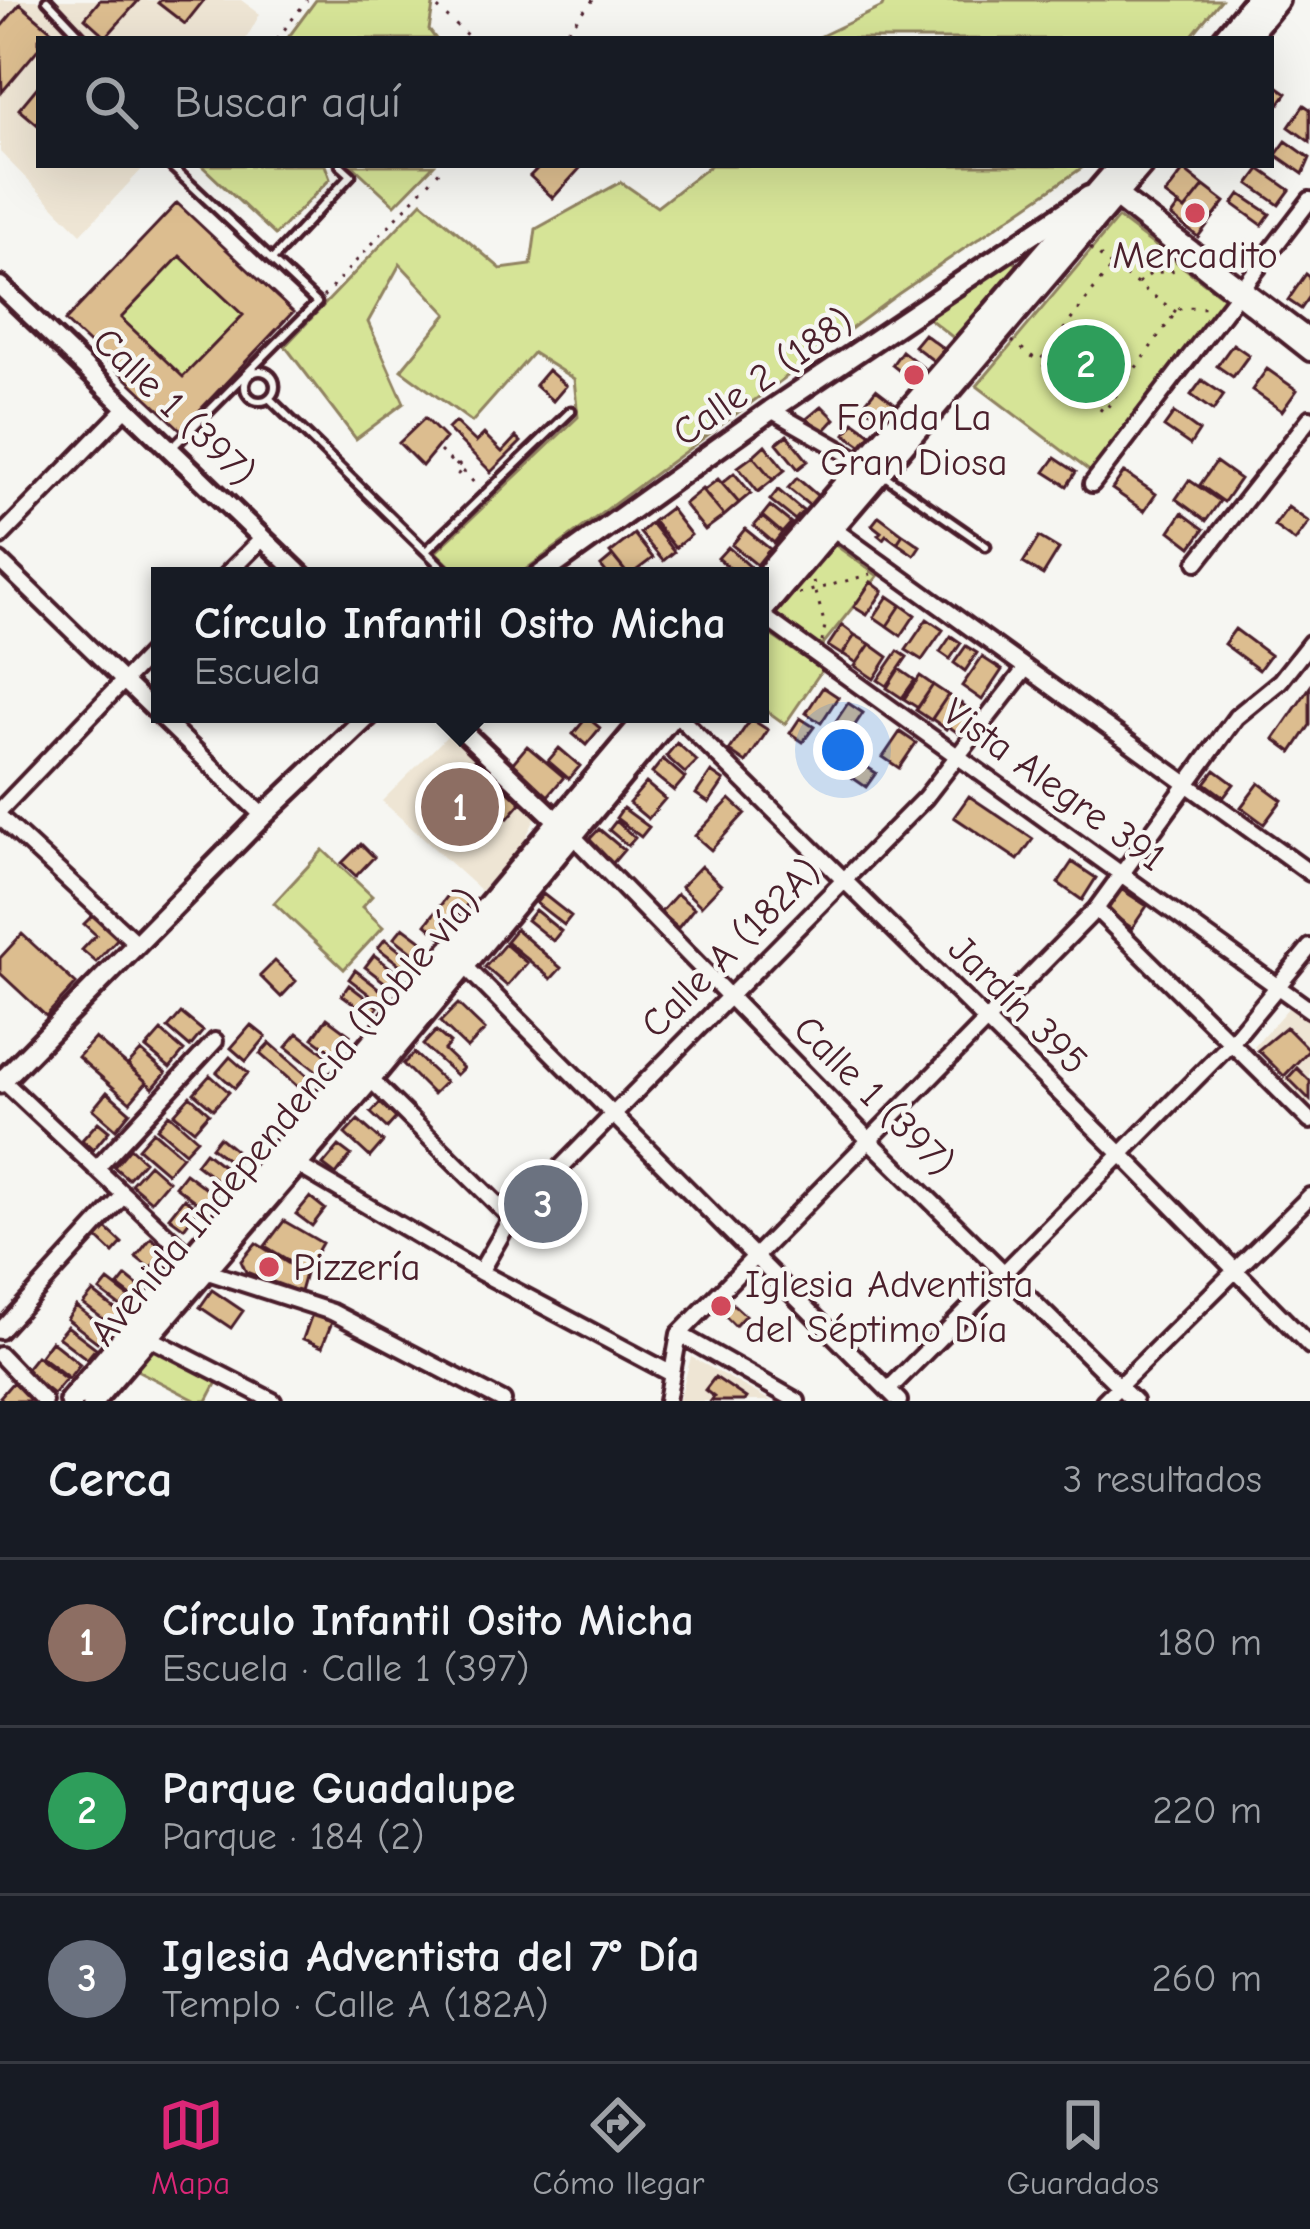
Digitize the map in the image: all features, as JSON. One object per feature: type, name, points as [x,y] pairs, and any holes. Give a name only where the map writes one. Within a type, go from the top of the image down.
[{"type":"main road","points":[[1226,36],[1256,0]]},
{"type":"main road","points":[[1247,36],[1277,0]]},
{"type":"main road","points":[[870,467],[1079,239],[1110,197],[1120,168]]},
{"type":"main road","points":[[769,574],[823,521],[1138,168]]},
{"type":"main road","name":"Calle 2 (188)","points":[[551,567],[1028,234],[1110,197]]},
{"type":"main road","points":[[769,603],[806,557],[823,521]]},
{"type":"main road","points":[[1,1081],[361,723]]},
{"type":"main road","name":"Avenida Independencia (Doble vía)","points":[[92,1401],[142,1334],[564,827],[643,723]]},
{"type":"main road","name":"Avenida Independencia (Doble vía)","points":[[564,827],[665,723]]},
{"type":"main road","name":"Avenida Independencia (Doble vía)","points":[[71,1401],[142,1334]]},
{"type":"street","points":[[1110,197],[1239,291],[1310,352]]},
{"type":"street","points":[[1110,197],[1310,338]]},
{"type":"street","points":[[1092,484],[1310,200]]},
{"type":"street","name":"Calle 1 (397)","points":[[0,286],[293,567]]},
{"type":"street","points":[[0,537],[127,407]]},
{"type":"street","points":[[771,410],[870,467]]},
{"type":"street","points":[[1197,562],[1310,418]]},
{"type":"street","points":[[823,521],[1310,873]]},
{"type":"street","points":[[235,567],[262,538]]},
{"type":"street","points":[[0,561],[151,706]]},
{"type":"street","name":"Vista Alegre 391","points":[[769,621],[1310,1010]]},
{"type":"street","points":[[667,1401],[680,1334],[1096,909],[1235,717],[1280,681],[1310,643]]},
{"type":"street","points":[[137,944],[0,814],[151,652]]},
{"type":"street","name":"Calle A (182A)","points":[[480,1272],[511,1218],[845,880],[959,758],[1026,668]]},
{"type":"street","points":[[168,723],[263,816]]},
{"type":"street","name":"Calle 1 (397)","points":[[454,723],[564,827],[869,1141],[1134,1401]]},
{"type":"street","name":"Jardín 395","points":[[683,723],[1310,1346]]},
{"type":"street","points":[[1096,909],[1310,1121]]},
{"type":"street","points":[[456,958],[894,1396],[1005,1273],[1231,1043],[1310,947]]},
{"type":"street","points":[[96,1169],[215,1041]]},
{"type":"street","points":[[363,1072],[511,1218]]},
{"type":"street","points":[[1,1081],[199,1266],[332,1312],[503,1401]]},
{"type":"street","points":[[288,1159],[480,1272],[672,1374]]},
{"type":"street","points":[[0,1331],[124,1195]]},
{"type":"street","points":[[1103,1401],[1310,1196]]},
{"type":"street","points":[[142,1334],[273,1401]]},
{"type":"street","points":[[680,1334],[797,1401]]},
{"type":"street","points":[[0,1355],[44,1401]]},
{"type":"lane","points":[[47,0],[80,36]]},
{"type":"lane","points":[[170,449],[317,303],[173,168]]},
{"type":"lane","points":[[272,260],[351,175],[343,168]]},
{"type":"lane","points":[[246,372],[272,376],[274,390],[269,398],[260,401],[248,394],[246,372]]},
{"type":"lane","points":[[269,398],[442,567]]},
{"type":"lane","points":[[426,551],[571,411]]},
{"type":"lane","points":[[870,467],[986,546]]},
{"type":"path","points":[[279,36],[307,0]]},
{"type":"path","points":[[429,0],[468,36]]},
{"type":"path","points":[[563,36],[593,0]]},
{"type":"path","points":[[317,303],[443,168]]},
{"type":"path","points":[[1079,239],[1176,312]]},
{"type":"path","points":[[1112,266],[1039,362],[1104,412],[1176,312],[1182,307],[1216,308],[1239,291]]},
{"type":"path","points":[[1136,284],[1152,273],[1184,269],[1211,275]]},
{"type":"path","points":[[440,451],[456,472],[463,471],[485,494]]},
{"type":"path","points":[[806,557],[825,626],[819,657]]},
{"type":"path","points":[[786,597],[890,570]]},
{"type":"shaded area","points":[[0,0],[241,0],[260,14],[248,36],[36,36],[36,168],[143,168],[81,234],[0,152]]},
{"type":"shaded area","points":[[452,731],[538,813],[521,847],[481,891],[382,801]]},
{"type":"shaded area","points":[[1289,1007],[1310,1022],[1310,1106],[1254,1047]]},
{"type":"shaded area","points":[[691,1357],[771,1401],[679,1401]]},
{"type":"green space","points":[[316,0],[434,0],[429,30],[434,36],[289,36]]},
{"type":"green space","points":[[885,0],[1221,0],[1191,36],[821,36],[882,7]]},
{"type":"green space","points":[[204,168],[326,168],[330,179],[275,235]]},
{"type":"green space","points":[[355,168],[431,168],[395,205]]},
{"type":"green space","points":[[707,168],[1082,168],[898,294],[529,567],[451,567],[436,552],[578,417],[574,379],[533,353],[472,422],[401,370],[447,314],[400,264],[368,322],[404,403],[356,439],[285,346],[422,202],[501,269],[531,265],[536,229],[621,182],[657,207]]},
{"type":"green space","points":[[1118,218],[1227,300],[1092,473],[977,386]]},
{"type":"green space","points":[[180,256],[243,315],[183,377],[121,318]]},
{"type":"green space","points":[[1012,261],[1020,265],[1020,274],[960,343],[927,317],[999,264]]},
{"type":"green space","points":[[827,539],[878,576],[820,648],[770,611]]},
{"type":"green space","points":[[769,634],[822,670],[785,724],[769,712]]},
{"type":"green space","points":[[323,850],[372,896],[362,907],[383,927],[344,969],[274,903]]},
{"type":"green space","points":[[153,1349],[217,1382],[207,1401],[197,1401],[135,1369]]},
{"type":"building","points":[[100,0],[139,0],[107,36],[85,18]]},
{"type":"building","points":[[204,0],[185,24],[158,3]]},
{"type":"building","points":[[20,4],[53,32],[36,36],[36,52],[2,92],[0,28]]},
{"type":"building","points":[[1274,84],[1287,93],[1274,105]]},
{"type":"building","points":[[36,89],[36,123],[19,109]]},
{"type":"building","points":[[1304,105],[1310,109],[1310,142],[1289,127]]},
{"type":"building","points":[[1286,141],[1310,158],[1303,174],[1276,155]]},
{"type":"building","points":[[538,168],[580,168],[553,198],[530,176]]},
{"type":"building","points":[[1260,169],[1290,190],[1279,205],[1249,184]]},
{"type":"building","points":[[1184,170],[1204,186],[1185,210],[1165,195]]},
{"type":"building","name":"Mercadito","points":[[1204,186],[1225,202],[1198,237],[1171,216],[1179,205],[1185,210]]},
{"type":"building","points":[[1240,194],[1270,214],[1262,225],[1233,204]]},
{"type":"building","points":[[177,203],[293,312],[181,430],[65,321]],"holes":[[[180,256],[243,315],[183,377],[121,318]]]},
{"type":"building","points":[[1306,274],[1310,296],[1301,309],[1288,300]]},
{"type":"building","points":[[924,334],[947,351],[938,364],[914,346]]},
{"type":"building","points":[[1233,344],[1249,355],[1233,377],[1217,366]]},
{"type":"building","points":[[902,351],[926,370],[916,384],[892,365]]},
{"type":"building","points":[[1267,369],[1297,390],[1282,411],[1252,390]]},
{"type":"building","points":[[548,370],[566,386],[553,401],[535,385]]},
{"type":"building","points":[[1202,380],[1224,395],[1213,411],[1191,395]]},
{"type":"building","points":[[876,389],[897,405],[884,421],[863,405]]},
{"type":"building","points":[[822,406],[835,419],[823,432],[804,421]]},
{"type":"building","points":[[1174,413],[1199,431],[1190,445],[1164,427]]},
{"type":"building","points":[[425,418],[445,438],[422,466],[399,443]]},
{"type":"building","points":[[455,422],[476,442],[484,434],[502,452],[516,437],[521,442],[491,472],[448,429]]},
{"type":"building","points":[[854,422],[871,434],[862,446],[845,434]]},
{"type":"building","points":[[787,435],[808,461],[798,469],[777,443]]},
{"type":"building","points":[[765,445],[785,470],[773,480],[753,456]]},
{"type":"building","points":[[753,456],[773,480],[758,492],[738,467]]},
{"type":"building","points":[[1055,458],[1076,472],[1067,486],[1045,472]]},
{"type":"building","points":[[1216,462],[1240,479],[1224,502],[1200,485]]},
{"type":"building","points":[[1124,472],[1156,494],[1144,511],[1112,489]]},
{"type":"building","points":[[734,473],[751,493],[739,503],[722,483]]},
{"type":"building","points":[[797,478],[818,496],[810,506],[788,488]]},
{"type":"building","points":[[718,479],[739,503],[724,516],[703,491]]},
{"type":"building","points":[[1189,480],[1220,501],[1206,521],[1176,499]]},
{"type":"building","points":[[702,489],[724,516],[705,530],[684,504]]},
{"type":"building","points":[[778,490],[803,511],[795,520],[770,500]]},
{"type":"building","points":[[770,506],[791,523],[782,533],[762,516]]},
{"type":"building","points":[[1288,507],[1309,522],[1295,541],[1274,526]]},
{"type":"building","points":[[670,508],[691,535],[675,548],[653,521]]},
{"type":"building","points":[[1182,513],[1204,529],[1191,547],[1170,531]]},
{"type":"building","points":[[879,516],[903,534],[897,543],[878,535],[881,532],[872,525]]},
{"type":"building","points":[[762,517],[782,533],[774,543],[754,526]]},
{"type":"building","points":[[651,523],[674,552],[663,561],[640,533]]},
{"type":"building","points":[[745,529],[770,549],[757,565],[732,545]]},
{"type":"building","points":[[634,534],[653,558],[641,567],[622,567],[610,553]]},
{"type":"building","points":[[903,534],[920,546],[914,555],[897,543]]},
{"type":"building","points":[[1039,537],[1059,549],[1043,575],[1023,563]]},
{"type":"building","points":[[728,547],[750,567],[728,567],[718,558]]},
{"type":"building","points":[[613,556],[622,567],[602,567]]},
{"type":"building","points":[[871,582],[883,591],[867,615],[854,607]]},
{"type":"building","points":[[888,596],[901,605],[887,626],[874,617]]},
{"type":"building","points":[[901,605],[915,615],[901,636],[887,626]]},
{"type":"building","points":[[927,619],[943,630],[922,660],[906,650]]},
{"type":"building","points":[[842,625],[855,635],[842,655],[828,646]]},
{"type":"building","points":[[1235,629],[1270,655],[1259,670],[1224,644]]},
{"type":"building","points":[[855,635],[870,644],[857,663],[843,654]]},
{"type":"building","points":[[951,636],[961,643],[950,659],[940,652]]},
{"type":"building","points":[[870,644],[888,657],[874,679],[855,666]]},
{"type":"building","points":[[966,646],[977,653],[965,671],[954,663]]},
{"type":"building","points":[[898,651],[907,657],[887,686],[878,680]]},
{"type":"building","points":[[982,657],[1002,670],[982,700],[962,686]]},
{"type":"building","points":[[899,669],[915,680],[902,698],[887,688]]},
{"type":"building","points":[[920,676],[933,685],[918,708],[904,699]]},
{"type":"building","points":[[933,685],[948,695],[931,720],[916,710]]},
{"type":"building","points":[[823,687],[838,697],[821,723],[806,713]]},
{"type":"building","points":[[1310,687],[1310,725],[1292,752],[1274,739]]},
{"type":"building","points":[[948,695],[962,704],[946,729],[932,719]]},
{"type":"building","points":[[848,703],[863,713],[845,740],[830,730]]},
{"type":"building","points":[[962,704],[973,712],[958,733],[948,726]]},
{"type":"building","points":[[800,718],[814,727],[803,742],[790,733]]},
{"type":"building","points":[[582,723],[600,728],[586,745],[573,734]]},
{"type":"building","points":[[748,723],[768,730],[746,763],[729,751]]},
{"type":"building","points":[[900,732],[916,743],[899,768],[883,757]]},
{"type":"building","points":[[827,741],[876,773],[866,787],[818,754]]},
{"type":"building","points":[[677,743],[697,761],[685,773],[666,756]]},
{"type":"building","points":[[527,746],[564,777],[548,796],[511,765]]},
{"type":"building","points":[[559,748],[580,766],[569,779],[548,761]]},
{"type":"building","points":[[663,759],[685,778],[674,791],[652,773]]},
{"type":"building","points":[[475,760],[521,803],[508,818],[481,792],[464,811],[484,829],[472,841],[435,807],[447,795],[457,804],[475,786],[462,774]]},
{"type":"building","points":[[1215,770],[1234,784],[1224,797],[1205,783]]},
{"type":"building","points":[[711,772],[724,781],[709,803],[696,794]]},
{"type":"building","points":[[646,783],[665,799],[648,819],[629,803]]},
{"type":"building","points":[[1259,783],[1282,800],[1264,824],[1241,807]]},
{"type":"building","points":[[969,796],[1033,839],[1018,860],[954,817]]},
{"type":"building","points":[[730,799],[745,813],[711,850],[695,836]]},
{"type":"building","points":[[623,808],[649,827],[641,837],[616,818]]},
{"type":"building","points":[[616,821],[635,838],[628,846],[609,830]]},
{"type":"building","points":[[599,829],[624,850],[612,864],[587,842]]},
{"type":"building","points":[[361,844],[374,857],[356,876],[342,863]]},
{"type":"building","points":[[1072,862],[1096,878],[1082,900],[1058,883]]},
{"type":"building","points":[[701,866],[721,885],[701,906],[681,887]]},
{"type":"building","points":[[1121,889],[1147,906],[1132,928],[1107,911]]},
{"type":"building","points":[[452,890],[469,902],[441,937],[426,924]]},
{"type":"building","points":[[543,894],[571,916],[564,925],[536,903]]},
{"type":"building","points":[[677,894],[694,908],[678,928],[660,913]]},
{"type":"building","points":[[535,910],[561,931],[553,941],[527,920]]},
{"type":"building","points":[[93,915],[118,938],[96,962],[82,950],[96,935],[84,924]]},
{"type":"building","points":[[403,927],[426,944],[417,956],[394,938]]},
{"type":"building","points":[[516,929],[561,968],[551,979],[506,941]]},
{"type":"building","points":[[22,934],[76,984],[46,1016],[0,973],[0,958]]},
{"type":"building","points":[[385,939],[414,962],[408,971],[378,948]]},
{"type":"building","points":[[505,944],[527,963],[507,986],[485,967]]},
{"type":"building","points":[[374,955],[405,979],[396,991],[365,967]]},
{"type":"building","points":[[275,961],[296,981],[281,997],[260,976]]},
{"type":"building","points":[[355,970],[390,997],[383,1005],[349,979]]},
{"type":"building","points":[[349,985],[378,1007],[371,1016],[342,995]]},
{"type":"building","points":[[458,1004],[485,1030],[467,1048],[440,1022]]},
{"type":"building","points":[[181,1013],[203,1031],[190,1047],[168,1028]]},
{"type":"building","points":[[327,1018],[350,1035],[336,1055],[313,1038]]},
{"type":"building","points":[[251,1025],[266,1037],[246,1061],[231,1048]]},
{"type":"building","points":[[1286,1027],[1309,1050],[1284,1076],[1258,1050]]},
{"type":"building","points":[[161,1031],[184,1051],[170,1068],[146,1048]]},
{"type":"building","points":[[436,1031],[450,1043],[444,1050],[463,1068],[456,1075],[423,1045]]},
{"type":"building","points":[[298,1033],[329,1057],[318,1072],[286,1047]]},
{"type":"building","points":[[95,1038],[147,1082],[130,1102],[78,1057]]},
{"type":"building","points":[[270,1043],[309,1077],[299,1088],[260,1054]]},
{"type":"building","points":[[141,1051],[166,1073],[153,1088],[128,1065]]},
{"type":"building","points":[[414,1053],[445,1082],[433,1094],[403,1064]]},
{"type":"building","points":[[230,1057],[248,1073],[235,1088],[217,1072]]},
{"type":"building","points":[[1297,1068],[1310,1081],[1310,1100],[1288,1078]]},
{"type":"building","points":[[210,1075],[229,1092],[213,1109],[194,1093]]},
{"type":"building","points":[[107,1092],[130,1112],[116,1129],[93,1109]]},
{"type":"building","points":[[190,1096],[209,1113],[194,1130],[174,1114]]},
{"type":"building","points":[[380,1103],[396,1118],[387,1128],[371,1113]]},
{"type":"building","points":[[169,1114],[197,1139],[185,1152],[157,1128]]},
{"type":"building","points":[[358,1120],[383,1142],[370,1157],[345,1134]]},
{"type":"building","points":[[98,1122],[109,1131],[93,1150],[82,1140]]},
{"type":"building","points":[[153,1131],[182,1156],[167,1173],[138,1148]]},
{"type":"building","points":[[219,1137],[241,1155],[234,1165],[211,1147]]},
{"type":"building","points":[[339,1146],[351,1155],[336,1175],[323,1165]]},
{"type":"building","points":[[130,1148],[144,1161],[128,1179],[114,1167]]},
{"type":"building","points":[[205,1152],[236,1176],[227,1188],[196,1164]]},
{"type":"building","points":[[149,1164],[168,1181],[151,1201],[131,1184]]},
{"type":"building","points":[[185,1173],[216,1196],[205,1209],[175,1186]]},
{"type":"building","points":[[310,1197],[325,1209],[312,1226],[296,1214]]},
{"type":"building","points":[[184,1198],[198,1209],[184,1228],[169,1217]]},
{"type":"building","points":[[284,1221],[322,1243],[306,1271],[265,1246]]},
{"type":"building","points":[[106,1228],[122,1243],[113,1253],[97,1238]]},
{"type":"building","points":[[151,1238],[166,1250],[151,1269],[136,1257]]},
{"type":"building","name":"Pizzería","points":[[256,1243],[305,1274],[300,1292],[246,1272],[241,1261]]},
{"type":"building","points":[[126,1276],[147,1293],[139,1302],[118,1286]]},
{"type":"building","points":[[108,1281],[129,1297],[121,1307],[100,1291]]},
{"type":"building","points":[[212,1290],[243,1311],[231,1328],[200,1307]]},
{"type":"building","points":[[93,1292],[120,1313],[111,1325],[83,1304]]},
{"type":"building","points":[[724,1296],[745,1315],[735,1326],[715,1306]]},
{"type":"building","points":[[76,1306],[106,1330],[97,1342],[67,1319]]},
{"type":"building","points":[[312,1314],[332,1322],[322,1347],[303,1339]]},
{"type":"building","points":[[67,1326],[96,1348],[87,1359],[58,1337]]},
{"type":"building","points":[[51,1341],[80,1364],[69,1378],[40,1356]]},
{"type":"building","points":[[36,1356],[66,1379],[53,1394],[24,1371]]},
{"type":"building","points":[[715,1377],[744,1401],[711,1401],[714,1397],[705,1390]]},
{"type":"building","points":[[13,1382],[35,1401],[4,1401],[0,1397]]},
{"type":"place","name":"Mercadito","points":[[1195,213]]},
{"type":"place","name":"Parque Guadalupe","points":[[1086,364]]},
{"type":"place","name":"Fonda La Gran Diosa","points":[[914,375]]},
{"type":"place","name":"Círculo Infantil Osito Micha","points":[[460,807]]},
{"type":"place","name":"Iglesia Adventista del 7° Día","points":[[543,1204]]},
{"type":"place","name":"Pizzería","points":[[269,1267]]},
{"type":"place","name":"Iglesia Adventista del Séptimo Día","points":[[721,1306]]}]
